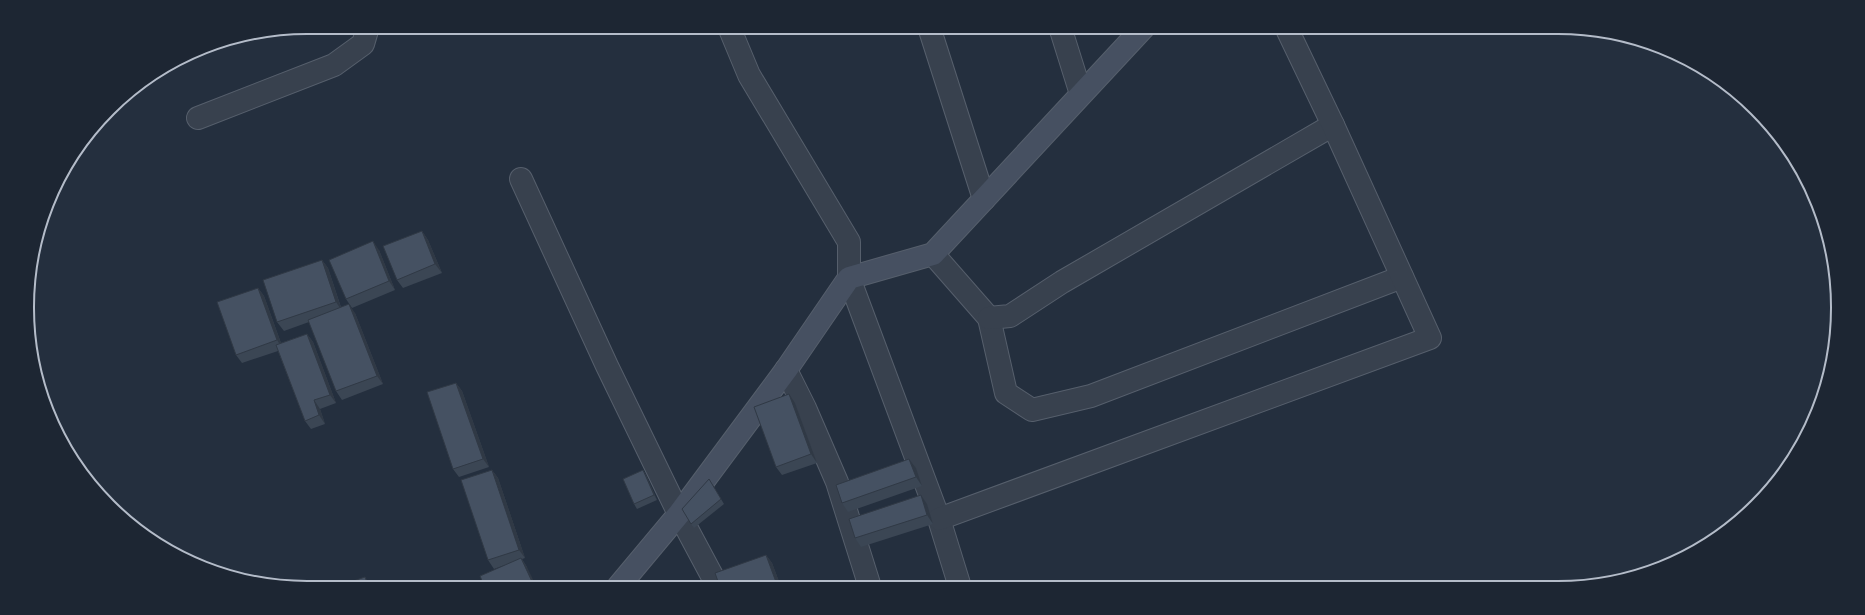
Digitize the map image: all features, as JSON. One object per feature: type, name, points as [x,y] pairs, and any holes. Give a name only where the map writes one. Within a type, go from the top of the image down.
[{"type":"street","points":[[198,118],[334,65],[363,44],[366,34]]},
{"type":"street","points":[[731,34],[749,75],[849,242],[849,278],[939,519],[958,581]]},
{"type":"street","points":[[931,34],[984,199]]},
{"type":"street","points":[[1062,34],[1081,94]]},
{"type":"street","points":[[623,581],[679,514],[786,370],[849,278],[933,254],[1137,34]]},
{"type":"street","points":[[939,519],[1430,338],[1333,125],[1289,34]]},
{"type":"street","points":[[989,318],[1010,316],[1062,282],[1333,125]]},
{"type":"street","points":[[521,179],[607,366],[679,514],[715,581]]},
{"type":"street","points":[[933,254],[989,318],[1006,393],[1032,410],[1091,396],[1402,277]]},
{"type":"street","points":[[786,370],[805,408],[837,482],[868,581]]},
{"type":"building","points":[[422,231],[435,264],[397,280],[383,246]]},
{"type":"building","points":[[373,241],[389,281],[346,299],[329,260]]},
{"type":"building","points":[[322,260],[336,302],[277,322],[263,280]]},
{"type":"building","points":[[258,288],[277,340],[236,355],[217,302]]},
{"type":"building","points":[[349,304],[377,376],[336,391],[308,320]]},
{"type":"building","points":[[307,334],[330,395],[314,400],[319,415],[305,421],[276,345]]},
{"type":"building","points":[[456,383],[483,459],[453,469],[427,392]]},
{"type":"building","points":[[789,394],[811,454],[776,467],[754,407]]},
{"type":"building","points":[[909,459],[916,477],[842,503],[836,485]]},
{"type":"building","points":[[492,470],[519,550],[488,560],[461,480]]},
{"type":"building","points":[[643,470],[654,495],[634,504],[623,479]]},
{"type":"building","points":[[709,479],[721,499],[691,524],[682,509]]},
{"type":"building","points":[[921,495],[927,515],[855,538],[849,519]]},
{"type":"building","points":[[766,555],[776,581],[718,581],[715,573]]},
{"type":"building","points":[[521,558],[532,581],[482,581],[480,576]]},
{"type":"building","points":[[365,577],[366,581],[353,581]]}]
